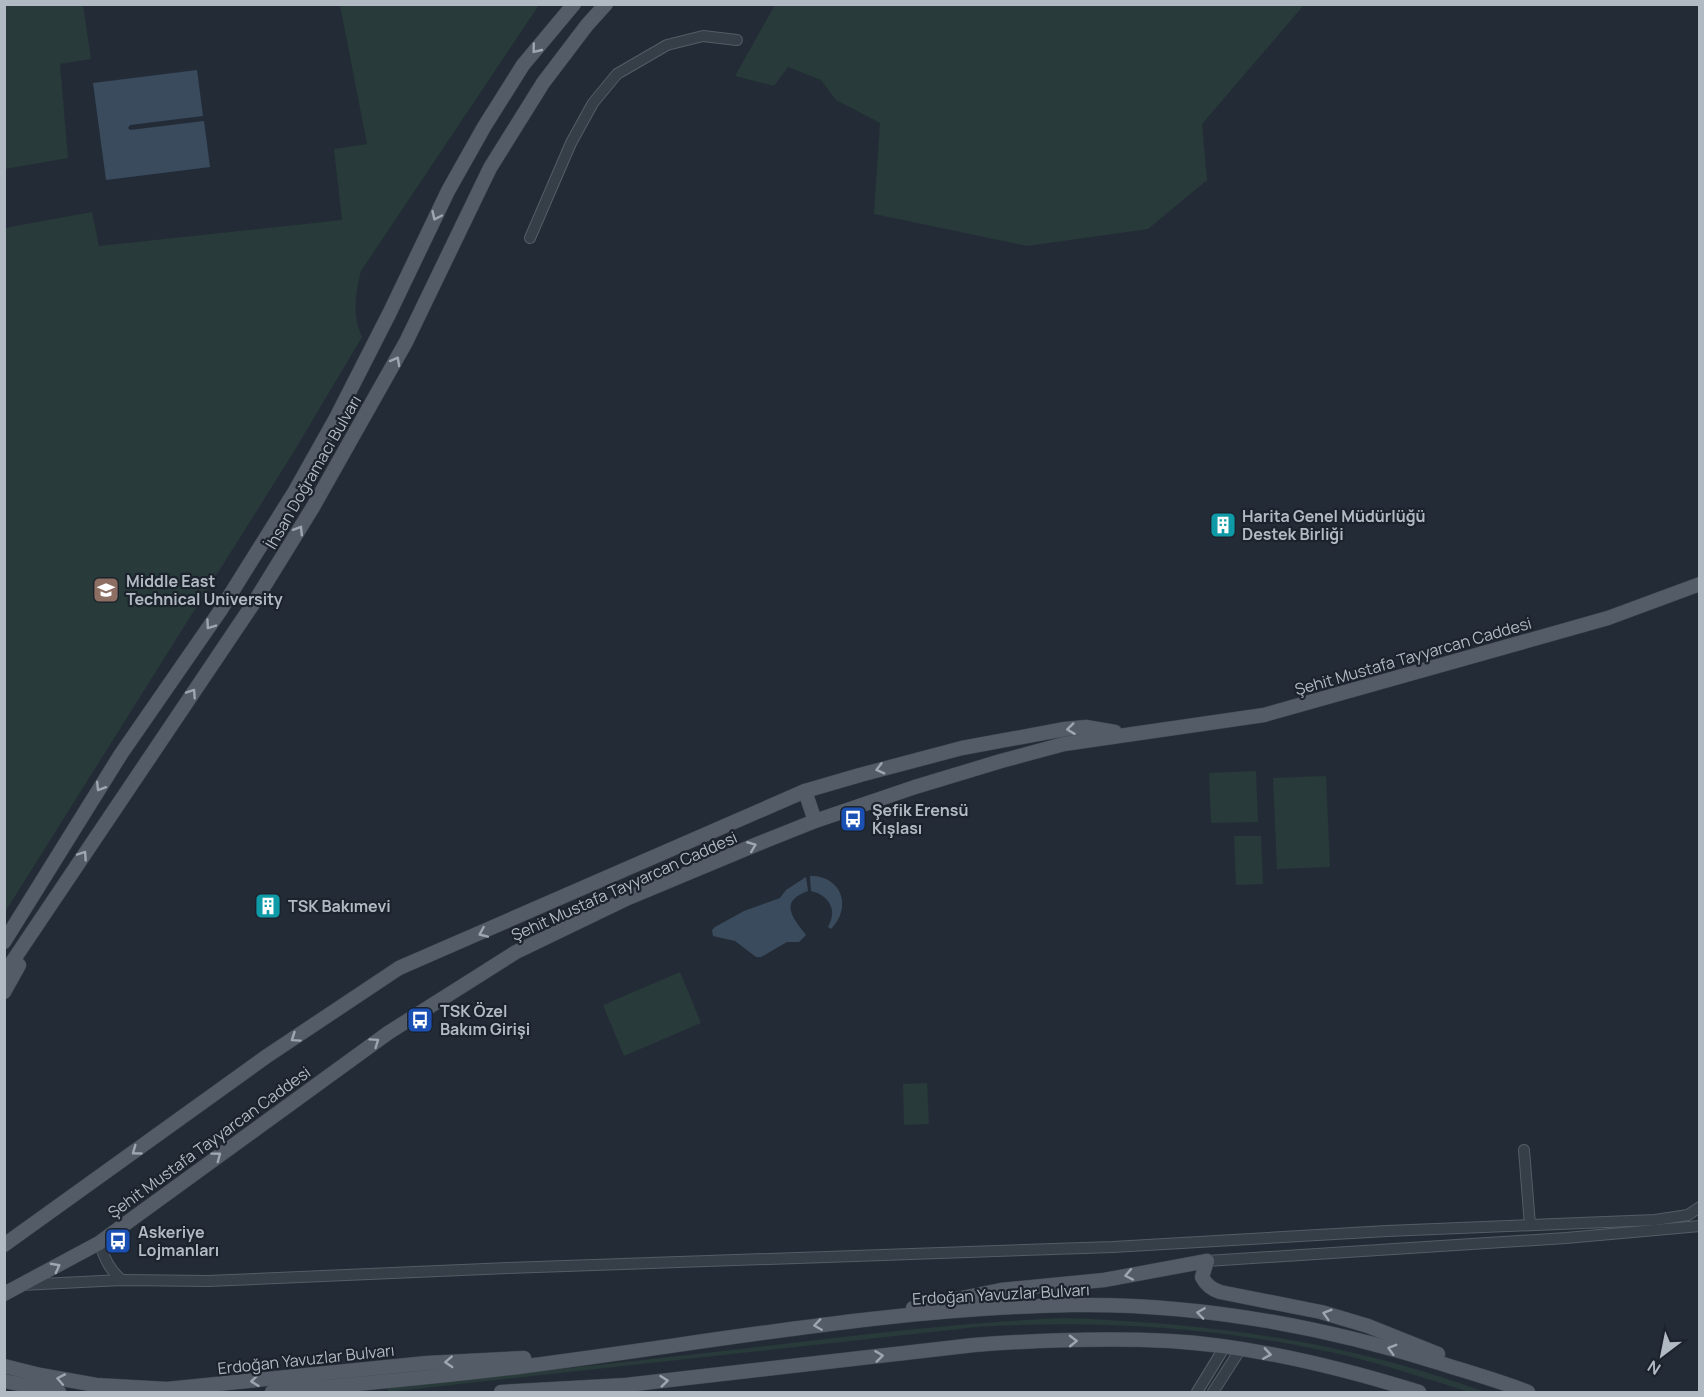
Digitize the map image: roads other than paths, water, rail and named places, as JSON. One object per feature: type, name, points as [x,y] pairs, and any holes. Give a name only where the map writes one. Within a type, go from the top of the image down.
[{"type":"main road","name":"İhsan Doğramacı Bulvarı","points":[[4,942],[121,754],[220,611],[295,490],[336,418],[448,191],[480,135],[523,65],[574,4]]},
{"type":"main road","name":"İhsan Doğramacı Bulvarı","points":[[4,974],[255,601],[313,507],[406,342],[490,168],[512,130],[556,66],[606,4]]},
{"type":"main road","name":"Şehit Mustafa Tayyarcan Caddesi","points":[[5,1294],[99,1243],[370,1046],[516,952],[627,898],[815,821],[1001,761],[1064,744],[1264,715],[1608,618],[1700,584]]},
{"type":"main road","name":"Şehit Mustafa Tayyarcan Caddesi","points":[[4,1245],[267,1056],[399,968],[805,791],[962,748],[1054,731],[1086,727],[1128,734]]},
{"type":"main road","points":[[805,791],[815,821]]},
{"type":"main road","points":[[4,933],[59,853]]},
{"type":"main road","points":[[4,992],[67,879]]},
{"type":"main road","points":[[847,1321],[1001,1290],[1104,1280],[1207,1261],[1202,1277],[1205,1283],[1220,1292],[1305,1308],[1368,1326],[1523,1391]]},
{"type":"main road","name":"Erdoğan Yavuzlar Bulvarı","points":[[272,1392],[526,1366],[847,1321],[1018,1307],[1075,1305],[1188,1311],[1312,1329],[1370,1342],[1523,1391]]},
{"type":"main road","points":[[501,1392],[632,1389],[947,1348],[1020,1342],[1132,1340],[1171,1341],[1312,1362],[1419,1392]]},
{"type":"main road","name":"Erdoğan Yavuzlar Bulvarı","points":[[4,1366],[96,1385],[167,1389],[435,1363],[613,1354]]},
{"type":"main road","points":[[4,1381],[58,1392]]},
{"type":"street","points":[[530,238],[571,143],[593,103],[617,74],[667,45],[703,36],[737,40]]},
{"type":"street","points":[[1524,1150],[1530,1225]]},
{"type":"street","points":[[21,1286],[1113,1247],[1654,1220],[1688,1215],[1700,1208]]},
{"type":"street","points":[[1207,1261],[1554,1239],[1700,1226]]},
{"type":"street","points":[[99,1243],[107,1263],[122,1281]]},
{"type":"street","points":[[1197,1392],[1224,1348]]},
{"type":"street","points":[[1213,1392],[1240,1350]]},
{"type":"water","points":[[197,70],[203,116],[130,125],[128,128],[130,130],[204,121],[210,167],[106,180],[93,83]]},
{"type":"water","points":[[810,876],[821,877],[829,881],[840,894],[841,911],[831,929],[828,927],[832,909],[823,896],[811,891]]},
{"type":"water","points":[[806,877],[808,891],[793,900],[791,906],[793,917],[806,935],[799,942],[787,942],[761,957],[756,957],[735,941],[713,936],[712,930],[715,927],[744,911],[780,898],[786,890]]},
{"type":"place","name":"Harita Genel Müdürlüğü Destek Birliği","points":[[1223,525]]},
{"type":"place","name":"Middle East Technical University","points":[[106,590]]},
{"type":"place","name":"Şefik Erensü Kışlası","points":[[853,819]]},
{"type":"place","name":"TSK Bakımevi","points":[[268,906]]},
{"type":"place","name":"TSK Özel Bakım Girişi","points":[[420,1020]]},
{"type":"place","name":"Askeriye Lojmanları","points":[[118,1241]]}]
